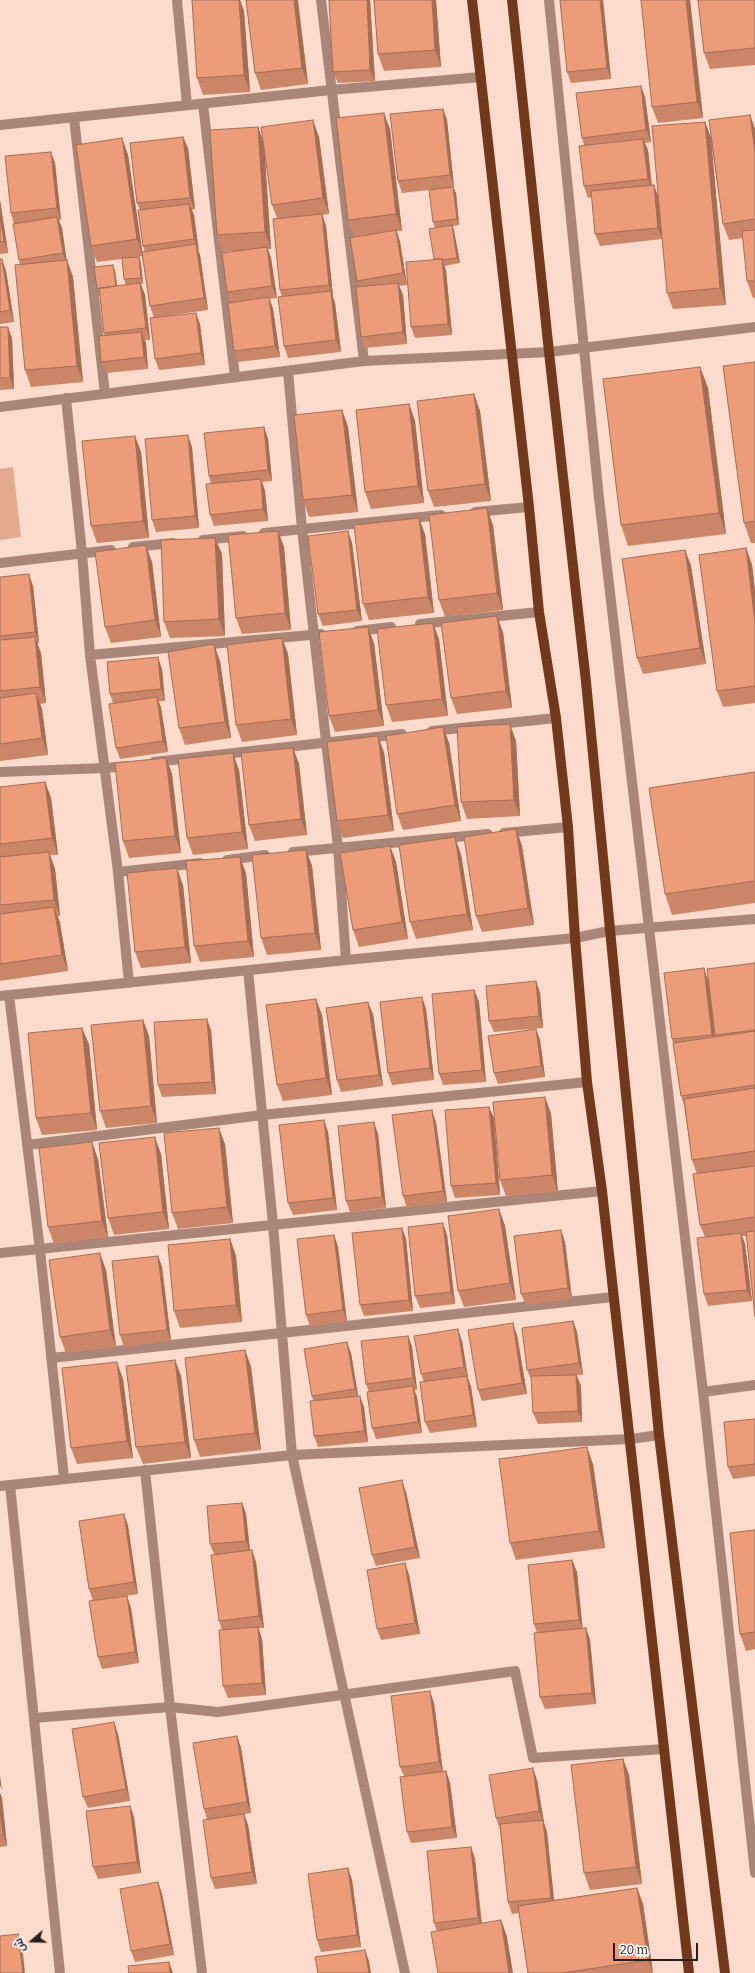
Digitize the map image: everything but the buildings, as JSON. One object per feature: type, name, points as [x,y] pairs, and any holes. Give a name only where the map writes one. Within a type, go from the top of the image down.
[{"type":"main road","points":[[472,0],[530,507],[539,612],[556,718],[568,827],[575,938],[587,1082],[602,1191],[690,1973]]},
{"type":"main road","points":[[512,0],[586,682],[659,1435],[725,1973]]},
{"type":"street","points":[[177,0],[187,105]]},
{"type":"street","points":[[321,0],[364,361]]},
{"type":"street","points":[[549,0],[599,498],[703,1392],[751,1784],[755,1873]]},
{"type":"street","points":[[0,125],[331,90],[481,77]]},
{"type":"street","points":[[202,104],[236,377]]},
{"type":"street","points":[[74,118],[105,394]]},
{"type":"street","points":[[0,407],[364,361],[513,355],[585,349],[755,327]]},
{"type":"street","points":[[288,371],[302,529],[338,847],[346,960]]},
{"type":"street","points":[[66,398],[82,553],[90,655],[118,872],[129,983]]},
{"type":"street","points":[[467,513],[530,507]]},
{"type":"street","points":[[0,563],[451,514]]},
{"type":"street","points":[[345,632],[539,612]]},
{"type":"street","points":[[90,655],[330,634]]},
{"type":"street","points":[[0,772],[105,768],[326,742],[556,718]]},
{"type":"street","points":[[118,872],[338,847],[568,827]]},
{"type":"street","points":[[64,1478],[40,1250],[27,1145],[4,996],[346,960],[575,938],[609,931],[755,919]]},
{"type":"street","points":[[248,970],[273,1224],[292,1455],[406,1973]]},
{"type":"street","points":[[27,1145],[262,1115],[587,1082]]},
{"type":"street","points":[[0,1253],[602,1191]]},
{"type":"street","points":[[51,1358],[613,1297]]},
{"type":"street","points":[[703,1392],[755,1385]]},
{"type":"street","points":[[60,1973],[34,1718],[5,1485],[292,1455],[630,1439],[659,1435]]},
{"type":"street","points":[[145,1470],[170,1707],[202,1973]]},
{"type":"street","points":[[34,1718],[170,1707],[218,1712],[515,1671],[533,1758],[664,1749]]},
{"type":"shaded area","points":[[13,467],[21,537],[0,540],[0,469]]}]
